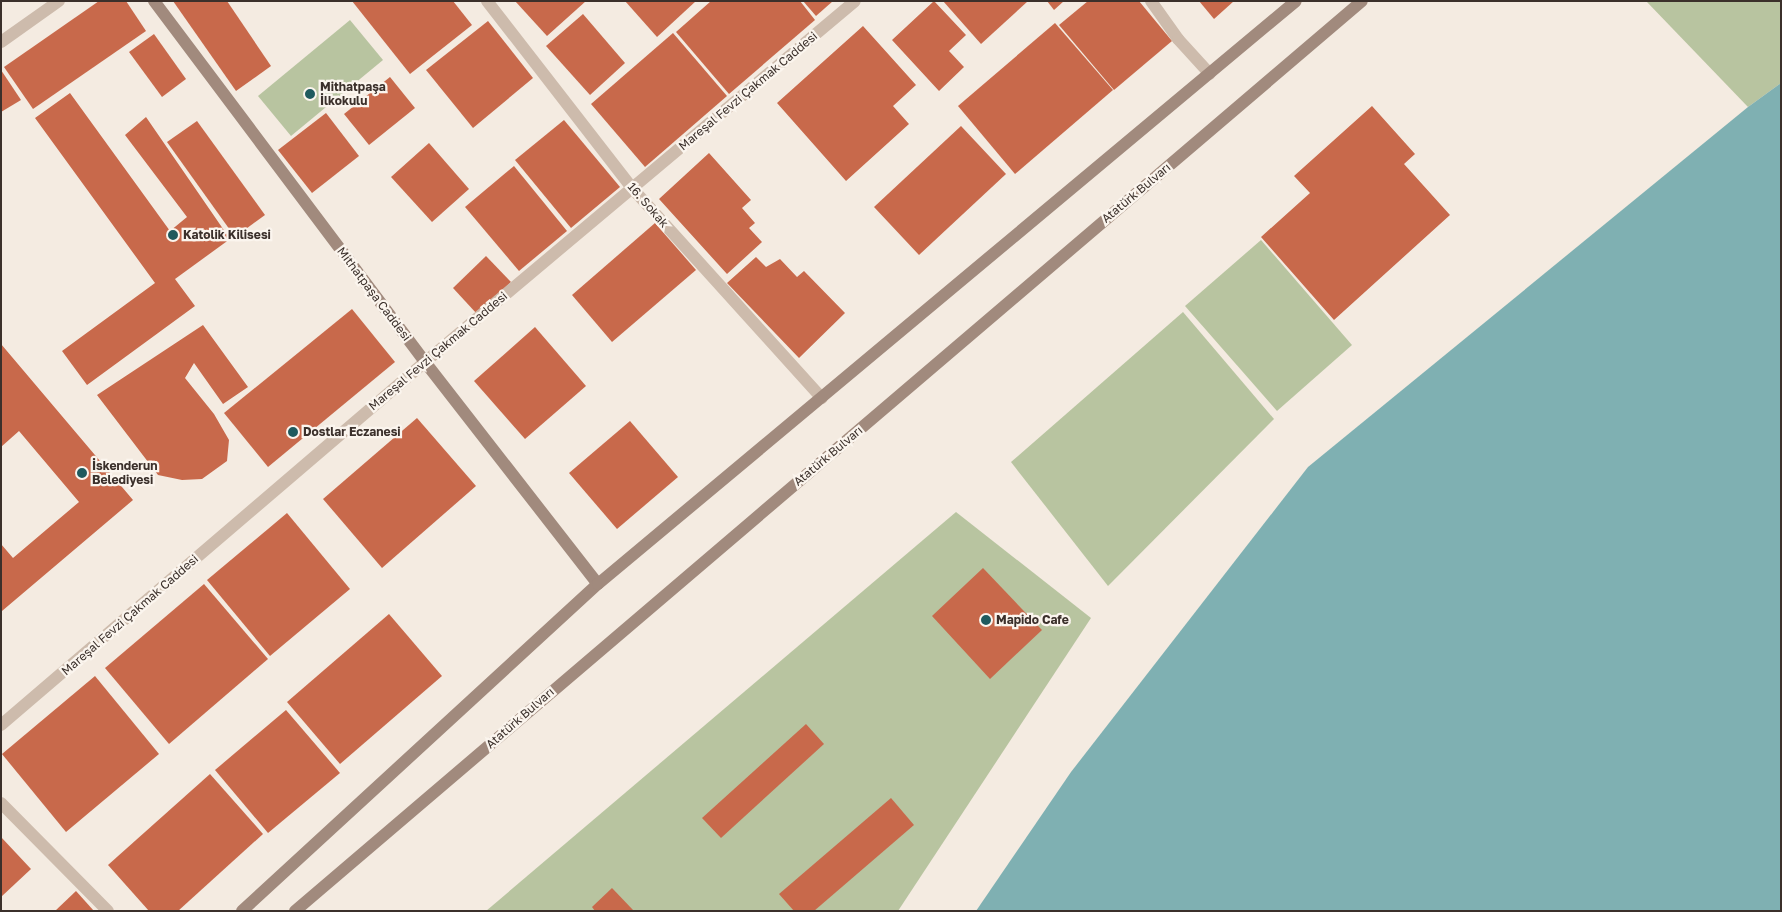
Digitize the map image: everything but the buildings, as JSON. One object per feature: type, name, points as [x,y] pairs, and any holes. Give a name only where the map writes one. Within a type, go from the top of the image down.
[{"type":"street","points":[[1,42],[58,1]]},
{"type":"street","name":"Mithatpaşa Caddesi","points":[[154,1],[425,362],[598,584]]},
{"type":"street","name":"16. Sokak","points":[[488,1],[632,188],[822,398]]},
{"type":"street","name":"Mareşal Fevzi Çakmak Caddesi","points":[[1,725],[425,362],[855,1]]},
{"type":"street","points":[[1151,1],[1178,39],[1210,74]]},
{"type":"street","points":[[242,911],[598,584],[1296,1]]},
{"type":"street","name":"Atatürk Bulvarı","points":[[295,911],[1362,1]]},
{"type":"street","points":[[1,803],[108,911]]},
{"type":"green space","points":[[1646,1],[1781,1],[1781,83],[1748,107]]},
{"type":"green space","points":[[350,20],[383,60],[291,136],[258,96]]},
{"type":"green space","points":[[1261,240],[1352,345],[1277,411],[1185,306]]},
{"type":"green space","points":[[1183,312],[1274,419],[1108,586],[1011,462]]},
{"type":"green space","points":[[956,512],[1091,618],[898,911],[486,911]]},
{"type":"water","points":[[1781,83],[1781,911],[976,911],[1071,772],[1308,467],[1748,107]]},
{"type":"place","name":"Mithatpaşa İlkokulu","points":[[310,94]]},
{"type":"place","name":"Katolik Kilisesi","points":[[173,235]]},
{"type":"place","name":"Dostlar Eczanesi","points":[[293,432]]},
{"type":"place","name":"İskenderun Belediyesi","points":[[82,473]]},
{"type":"place","name":"Mapido Cafe","points":[[986,620]]}]
